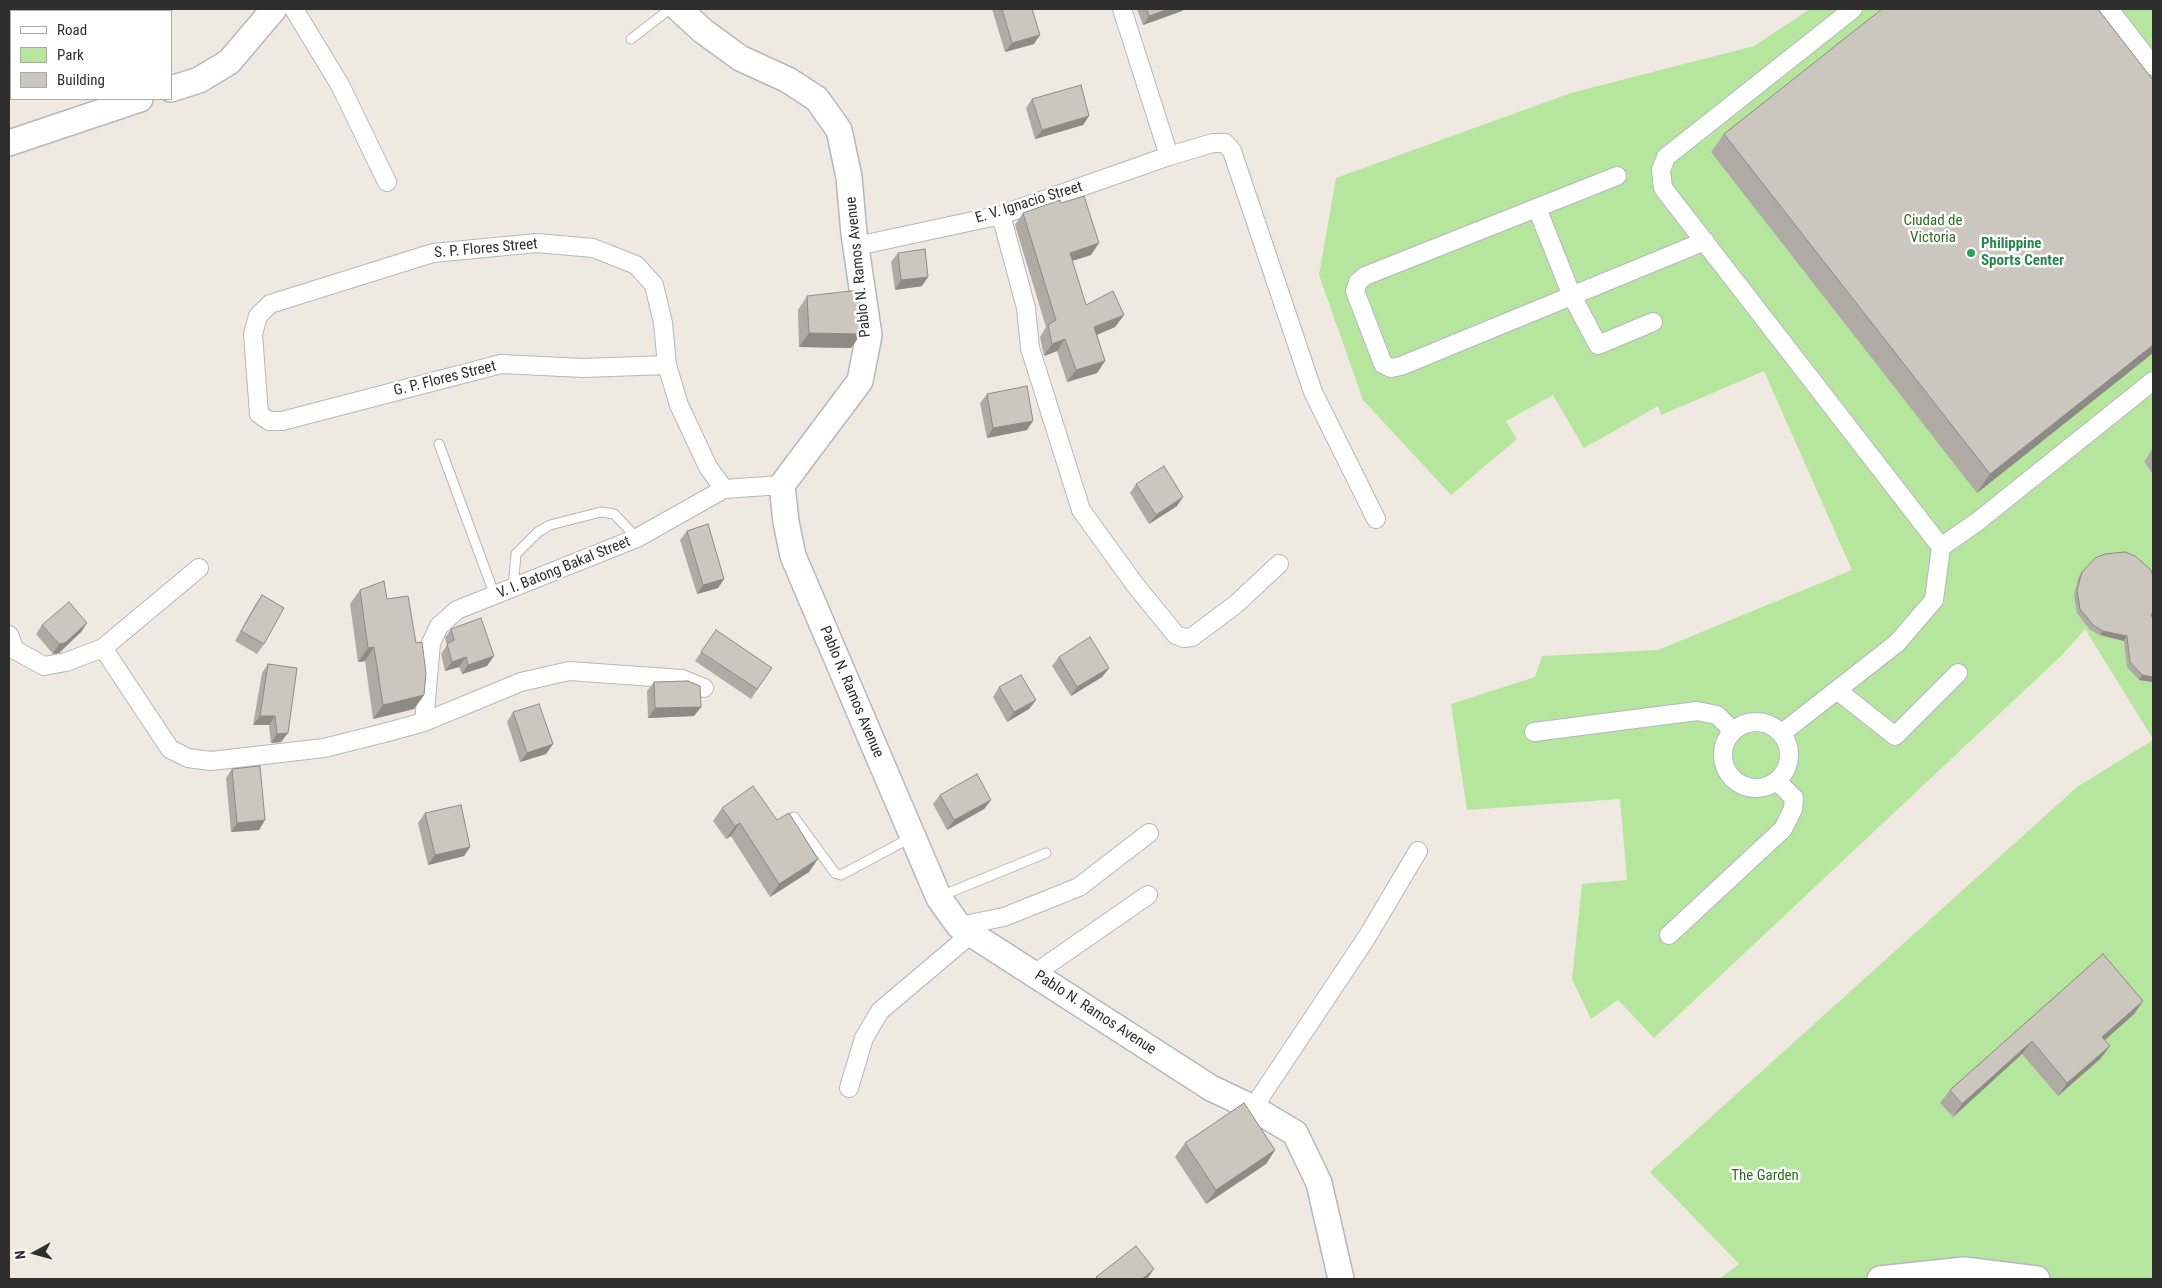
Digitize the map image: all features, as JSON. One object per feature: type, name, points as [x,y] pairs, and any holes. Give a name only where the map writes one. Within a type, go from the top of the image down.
[{"type":"street","points":[[172,89],[199,80],[229,62],[274,9]]},
{"type":"street","points":[[294,9],[340,85],[387,182]]},
{"type":"street","name":"Pablo N. Ramos Avenue","points":[[680,9],[703,31],[740,58],[788,80],[817,99],[839,130],[849,178],[869,335],[860,381],[782,485],[786,522],[793,556],[939,898],[965,930],[1211,1088],[1253,1108],[1295,1133],[1320,1184],[1341,1279]]},
{"type":"street","points":[[1122,9],[1169,156]]},
{"type":"street","points":[[1782,733],[1897,643],[1934,600],[1941,547],[1663,188],[1661,170],[1666,157],[1853,9]]},
{"type":"street","points":[[2109,9],[2153,66]]},
{"type":"street","points":[[9,143],[137,100]]},
{"type":"street","name":"E. V. Ignacio Street","points":[[857,246],[1001,215],[1169,156],[1212,143],[1225,143],[1232,151],[1312,392],[1376,519]]},
{"type":"street","points":[[1617,176],[1365,276],[1358,282],[1355,291],[1383,364],[1391,368],[1400,366],[1705,241]]},
{"type":"street","points":[[1537,208],[1572,296],[1598,345],[1653,322]]},
{"type":"street","points":[[1001,215],[1026,308],[1030,348],[1081,510],[1136,586],[1176,635],[1184,638],[1192,637],[1235,605],[1279,564]]},
{"type":"street","name":"S. P. Flores Street","points":[[259,414],[253,334],[258,316],[270,304],[433,253],[536,243],[593,248],[636,265],[654,285],[663,323],[667,365],[679,405],[708,467],[724,490]]},
{"type":"street","name":"G. P. Flores Street","points":[[259,414],[269,421],[282,421],[501,364],[583,368],[667,365]]},
{"type":"street","points":[[1941,547],[1977,522],[2153,381]]},
{"type":"street","name":"V. I. Batong Bakal Street","points":[[424,722],[431,643],[439,626],[457,610],[637,538],[724,490],[782,485]]},
{"type":"street","points":[[9,635],[15,650],[44,666],[66,662],[103,648],[199,568]]},
{"type":"street","points":[[103,648],[170,749],[188,758],[211,762],[324,748],[424,722],[506,687],[569,671],[682,679],[704,688]]},
{"type":"street","points":[[1838,691],[1895,736],[1958,673]]},
{"type":"street","points":[[1534,732],[1697,711],[1717,714],[1734,731]]},
{"type":"street","points":[[1750,722],[1762,722],[1773,726],[1782,733],[1790,754],[1786,769],[1777,781],[1758,788],[1738,783],[1730,776],[1724,766],[1723,755],[1725,743],[1734,731],[1750,722]]},
{"type":"street","points":[[1669,935],[1782,829],[1793,809],[1794,798],[1777,781]]},
{"type":"street","points":[[849,1088],[864,1038],[880,1011],[965,930],[1004,917],[1079,887],[1149,833]]},
{"type":"street","points":[[1253,1108],[1367,937],[1418,851]]},
{"type":"street","points":[[1034,974],[1148,895]]},
{"type":"street","points":[[1880,1279],[1963,1275],[2037,1279]]},
{"type":"lane","points":[[631,39],[670,9]]},
{"type":"lane","points":[[439,444],[495,596]]},
{"type":"lane","points":[[513,589],[516,554],[538,532],[550,525],[601,512],[614,514],[637,538]]},
{"type":"lane","points":[[794,817],[835,873],[841,875],[913,836]]},
{"type":"lane","points":[[939,898],[1046,853]]},
{"type":"green space","name":"Ciudad de Victoria","points":[[1810,9],[2153,9],[2153,739],[2085,629],[2061,656],[1654,1038],[1618,1000],[1591,1019],[1572,979],[1582,884],[1627,880],[1620,799],[1467,810],[1451,704],[1535,677],[1542,656],[1658,650],[1852,570],[1764,371],[1661,415],[1658,406],[1584,448],[1553,395],[1506,421],[1517,439],[1451,495],[1363,400],[1319,275],[1336,178],[1571,93],[1754,46]]},
{"type":"green space","name":"The Garden","points":[[2153,740],[2153,1279],[1719,1279],[1739,1264],[1650,1172],[2077,787]]},
{"type":"building","points":[[1002,9],[1032,9],[1040,35],[1012,43]]},
{"type":"building","points":[[1147,9],[1169,9],[1149,16]]},
{"type":"building","name":"Philippine Sports Center","points":[[1882,9],[2098,9],[2153,80],[2153,345],[1990,474],[1724,134]]},
{"type":"building","points":[[1081,85],[1089,116],[1042,130],[1032,99]]},
{"type":"building","points":[[1084,196],[1099,243],[1070,253],[1086,305],[1113,291],[1124,315],[1094,327],[1105,361],[1076,370],[1065,339],[1052,344],[1048,325],[1056,320],[1023,213],[1060,200],[1061,203]]},
{"type":"building","points":[[925,249],[928,277],[901,280],[898,253]]},
{"type":"building","points":[[859,290],[861,334],[809,333],[807,296]]},
{"type":"building","points":[[1027,386],[1033,421],[993,428],[987,394]]},
{"type":"building","points":[[1164,466],[1183,497],[1156,515],[1136,484]]},
{"type":"building","points":[[708,524],[724,579],[703,585],[687,531]]},
{"type":"building","points":[[2125,552],[2135,556],[2150,569],[2153,575],[2153,610],[2151,616],[2153,617],[2153,677],[2142,675],[2130,662],[2127,636],[2103,631],[2093,625],[2080,609],[2077,590],[2082,572],[2095,558],[2105,554]]},
{"type":"building","points":[[384,581],[387,599],[408,596],[416,643],[422,642],[426,673],[424,695],[383,705],[374,647],[368,648],[360,590]]},
{"type":"building","points":[[262,595],[284,608],[264,644],[241,631]]},
{"type":"building","points":[[69,602],[87,623],[65,643],[59,644],[42,625]]},
{"type":"building","points":[[481,618],[494,656],[468,665],[466,657],[452,662],[447,644],[454,640],[451,629]]},
{"type":"building","points":[[716,630],[772,668],[757,689],[701,652]]},
{"type":"building","points":[[1090,637],[1109,668],[1077,687],[1059,657]]},
{"type":"building","points":[[268,664],[297,668],[288,733],[277,734],[275,716],[260,716]]},
{"type":"building","points":[[1021,675],[1036,700],[1014,712],[999,687]]},
{"type":"building","points":[[688,681],[700,686],[701,707],[655,708],[654,682]]},
{"type":"building","points":[[539,704],[553,744],[527,753],[513,712]]},
{"type":"building","points":[[260,766],[265,820],[237,823],[232,769]]},
{"type":"building","points":[[977,774],[991,800],[954,820],[940,795]]},
{"type":"building","points":[[753,786],[777,820],[789,813],[818,859],[779,884],[740,823],[735,826],[722,808]]},
{"type":"building","points":[[461,805],[470,847],[435,855],[425,813]]},
{"type":"building","points":[[2103,954],[2143,1001],[2102,1037],[2110,1046],[2067,1083],[2032,1041],[1962,1104],[1950,1090]]},
{"type":"building","points":[[1244,1103],[1275,1150],[1216,1190],[1185,1143]]},
{"type":"building","points":[[1136,1246],[1154,1269],[1142,1279],[1098,1279],[1096,1277]]},
{"type":"place","name":"Philippine Sports Center","points":[[1971,253]]}]
